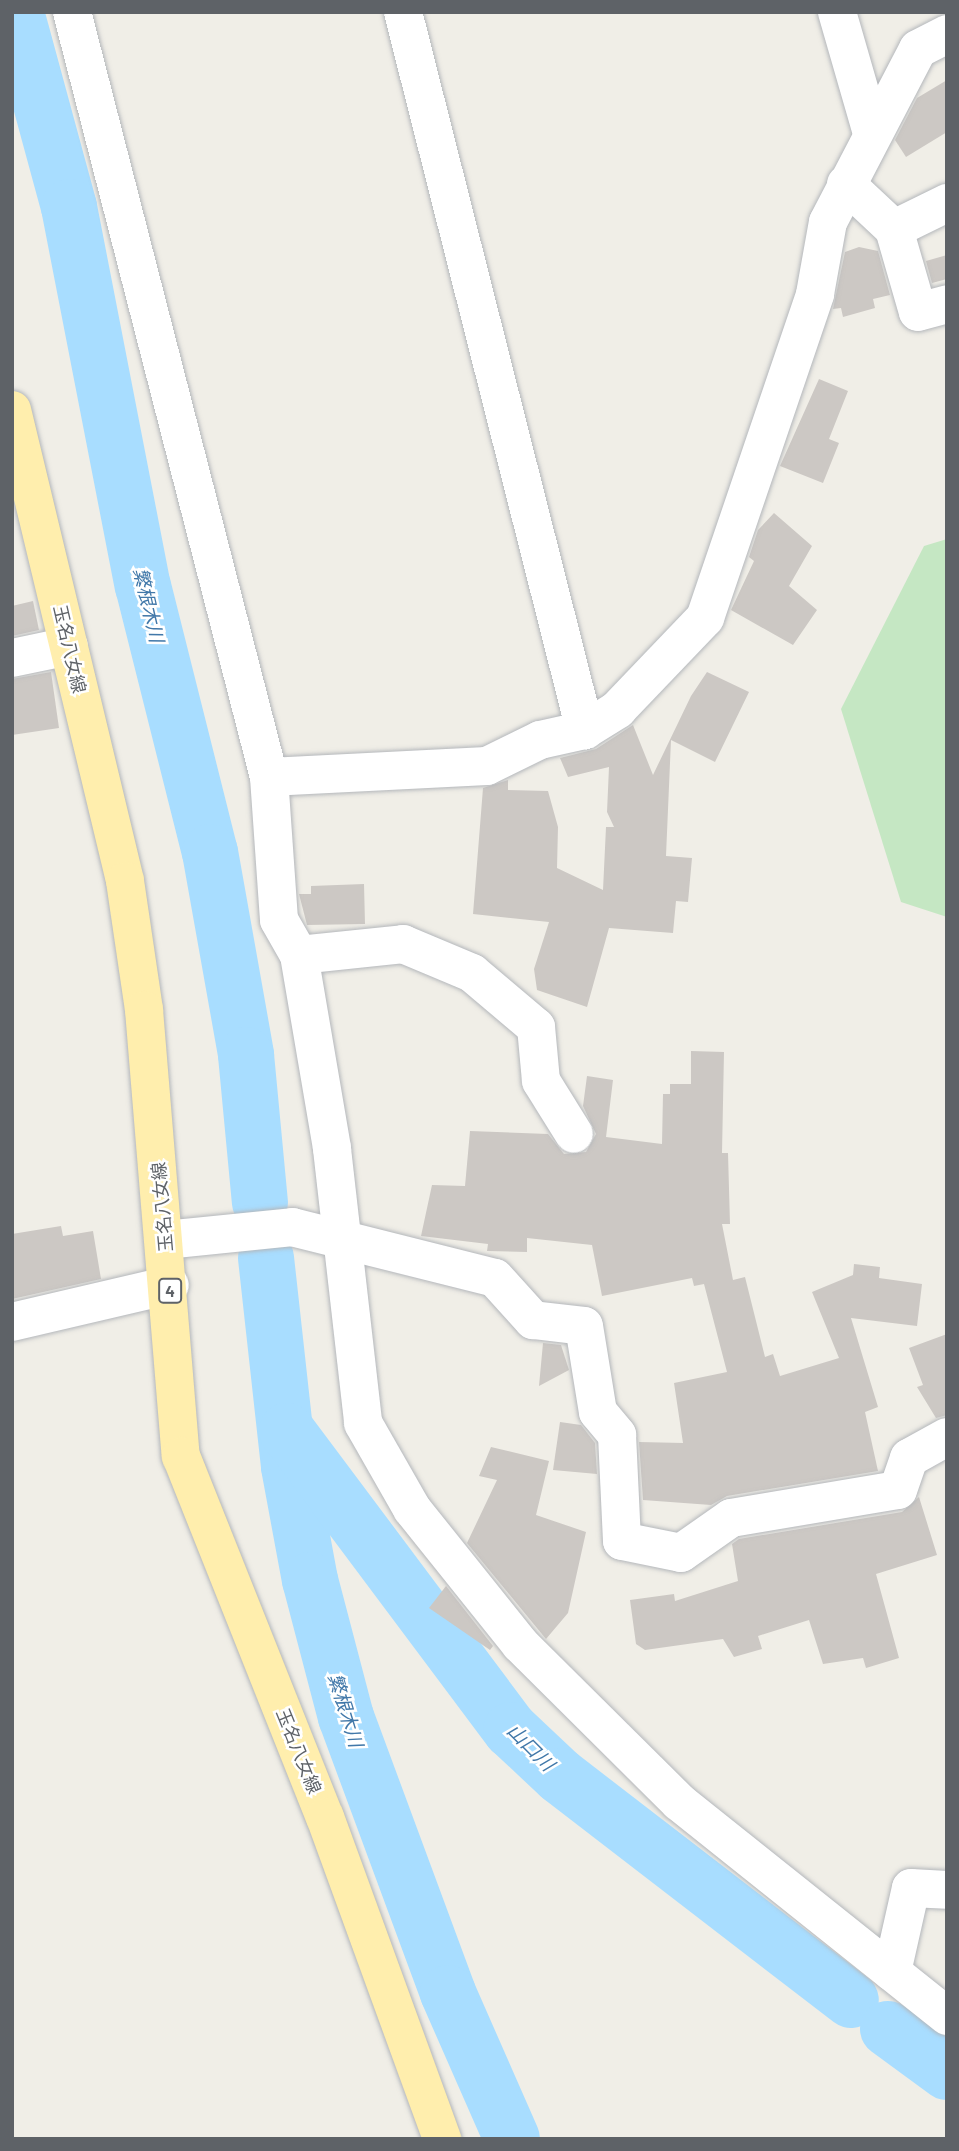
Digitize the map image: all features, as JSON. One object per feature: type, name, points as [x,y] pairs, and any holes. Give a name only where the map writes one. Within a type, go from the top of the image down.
[{"type":"main road","name":"玉名八女線","points":[[12,410],[125,881],[170,1285],[181,1456],[325,1817],[442,2139]]},
{"type":"street","points":[[72,12],[269,777],[279,920],[299,955],[341,1239],[363,1423],[412,1509],[520,1644],[679,1802],[947,2016]]},
{"type":"street","points":[[403,12],[585,730]]},
{"type":"street","points":[[837,12],[871,130]]},
{"type":"street","points":[[269,777],[487,765],[540,740],[585,730],[618,709],[705,618],[756,482],[815,294],[828,222],[871,130],[918,49],[947,34]]},
{"type":"street","points":[[846,184],[894,229],[918,312],[947,304]]},
{"type":"street","points":[[894,229],[947,203]]},
{"type":"street","points":[[12,658],[69,646]]},
{"type":"street","points":[[299,955],[403,944],[472,973],[536,1027],[541,1081],[574,1134]]},
{"type":"street","points":[[165,1240],[292,1227],[495,1278],[533,1320],[583,1326],[598,1412],[617,1435],[622,1541],[681,1553],[731,1518],[898,1490],[909,1458],[947,1437]]},
{"type":"street","points":[[12,1322],[170,1285]]},
{"type":"street","points":[[892,1972],[911,1888],[947,1890]]},
{"type":"green space","points":[[947,539],[947,917],[901,902],[841,709],[924,546]]},
{"type":"building","points":[[947,80],[947,132],[906,157],[895,140],[917,98]]},
{"type":"building","points":[[859,247],[878,251],[890,295],[873,299],[875,308],[843,317],[841,308],[833,309],[845,252]]},
{"type":"building","points":[[947,255],[947,279],[932,283],[926,261]]},
{"type":"building","points":[[819,379],[848,391],[829,439],[839,443],[823,483],[780,466]]},
{"type":"building","points":[[774,513],[812,546],[789,586],[817,610],[793,645],[731,610],[754,561],[749,557],[758,530]]},
{"type":"building","points":[[33,601],[39,630],[12,636],[12,606]]},
{"type":"building","points":[[51,672],[59,728],[12,735],[12,679]]},
{"type":"building","points":[[707,672],[749,692],[715,762],[671,740],[666,856],[692,858],[688,902],[676,901],[673,933],[609,928],[587,1007],[537,990],[534,969],[549,922],[473,914],[483,788],[508,780],[508,790],[548,791],[558,827],[557,868],[603,890],[606,827],[614,827],[607,812],[609,767],[568,777],[560,758],[596,749],[633,725],[653,775],[691,696]]},
{"type":"building","points":[[364,884],[365,924],[307,925],[299,894],[311,894],[311,886]]},
{"type":"building","points":[[691,1051],[724,1052],[722,1153],[728,1153],[730,1224],[722,1224],[733,1280],[745,1277],[765,1357],[773,1354],[780,1376],[839,1358],[812,1292],[853,1275],[854,1264],[880,1267],[879,1278],[922,1284],[917,1326],[851,1318],[878,1407],[865,1412],[878,1471],[727,1496],[711,1505],[643,1500],[639,1442],[683,1443],[674,1383],[727,1372],[704,1284],[694,1286],[692,1278],[602,1296],[592,1245],[527,1238],[527,1252],[487,1251],[488,1244],[421,1236],[432,1185],[465,1186],[470,1131],[548,1134],[564,1154],[586,1152],[596,1134],[583,1106],[587,1076],[613,1080],[606,1137],[662,1144],[663,1094],[670,1094],[670,1084],[691,1084]]},
{"type":"building","points":[[61,1226],[63,1236],[93,1231],[101,1279],[12,1299],[12,1234]]},
{"type":"building","points":[[947,1334],[947,1415],[936,1418],[917,1387],[923,1385],[909,1348]]},
{"type":"building","points":[[543,1343],[561,1345],[569,1370],[539,1386]]},
{"type":"building","points":[[560,1422],[581,1425],[595,1443],[597,1474],[553,1470]]},
{"type":"building","points":[[491,1447],[549,1461],[536,1515],[586,1532],[568,1613],[546,1639],[467,1543],[497,1480],[479,1476]]},
{"type":"building","points":[[919,1497],[937,1555],[876,1574],[899,1658],[866,1668],[863,1658],[823,1664],[809,1620],[758,1636],[762,1649],[734,1657],[723,1639],[645,1650],[636,1644],[630,1600],[674,1594],[675,1601],[738,1581],[732,1544],[739,1539],[902,1512]]},
{"type":"building","points":[[446,1586],[493,1646],[490,1650],[429,1608]]},
{"type":"waterway","name":"繁根木川","points":[[16,12],[69,207],[143,586],[210,852],[246,1055],[260,1202]]},
{"type":"waterway","name":"繁根木川","points":[[266,1258],[289,1467],[310,1580],[346,1717],[448,1993],[512,2139]]},
{"type":"waterway","name":"山口川","points":[[287,1431],[511,1730],[560,1776],[851,2000]]},
{"type":"waterway","name":"山口川","points":[[888,2029],[947,2072]]}]
